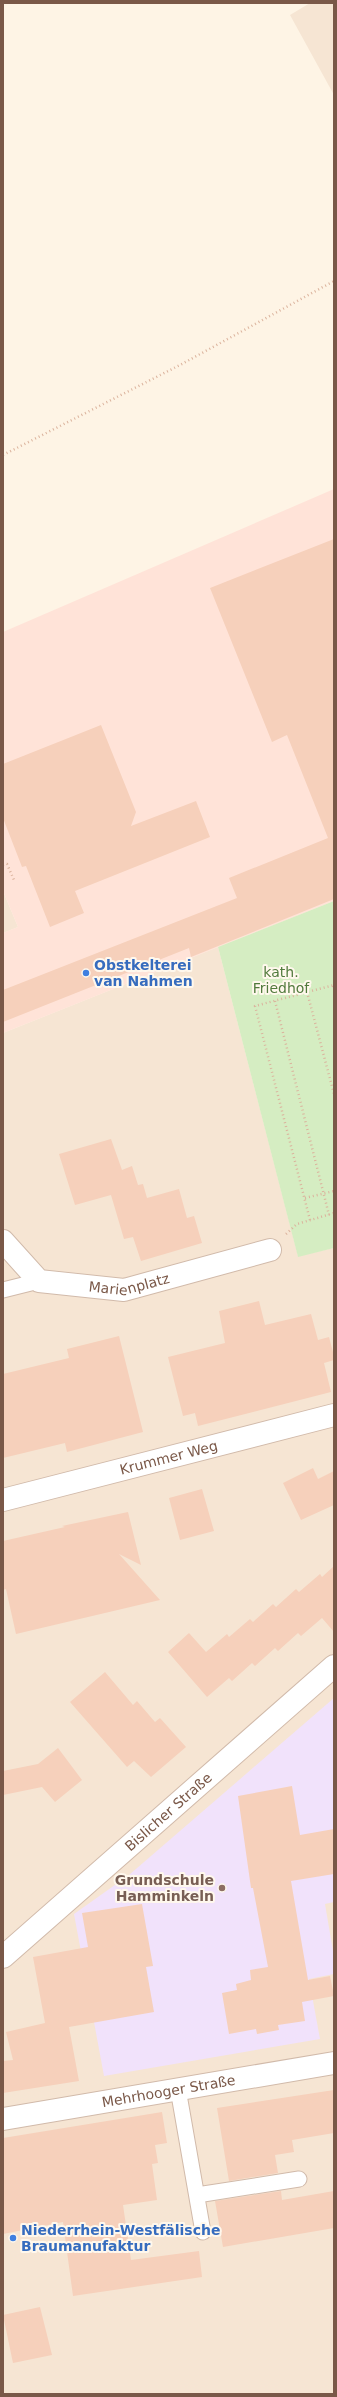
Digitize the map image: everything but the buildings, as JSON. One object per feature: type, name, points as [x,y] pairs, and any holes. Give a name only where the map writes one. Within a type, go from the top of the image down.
[{"type":"street","points":[[3,1241],[39,1281]]},
{"type":"street","name":"Marienplatz","points":[[39,1281],[124,1290],[270,1250]]},
{"type":"street","name":"Krummer Weg","points":[[3,1500],[334,1415]]},
{"type":"street","name":"Bislicher Straße","points":[[3,1957],[334,1666]]},
{"type":"street","name":"Mehrhooger Straße","points":[[3,2119],[334,2063]]},
{"type":"lane","points":[[3,1290],[39,1281]]},
{"type":"lane","points":[[178,2089],[203,2232]]},
{"type":"lane","points":[[197,2195],[299,2179]]},
{"type":"path","points":[[3,456],[180,364],[334,281]]},
{"type":"path","points":[[3,865],[7,864],[14,880]]},
{"type":"path","points":[[310,1220],[255,1006],[333,985],[334,990]]},
{"type":"path","points":[[307,992],[334,1094]]},
{"type":"path","points":[[275,1001],[330,1215]]},
{"type":"path","points":[[329,1074],[334,1073]]},
{"type":"path","points":[[305,1198],[334,1191]]},
{"type":"path","points":[[270,1250],[297,1224],[334,1213]]},
{"type":"shaded area","points":[[310,3],[334,3],[334,95],[290,15]]},
{"type":"shaded area","points":[[334,489],[334,901],[3,1033],[3,933],[18,927],[3,891],[3,632]]},
{"type":"shaded area","points":[[3,891],[18,927],[3,933]]},
{"type":"shaded area","points":[[218,947],[298,1256],[334,1248],[334,2394],[3,2394],[3,1033]]},
{"type":"shaded area","name":"Grundschule Hamminkeln","points":[[334,1698],[334,1902],[325,1904],[334,1957],[334,1974],[309,1979],[320,2039],[104,2076],[74,1914],[129,1875]]},
{"type":"green space","name":"kath. Friedhof","points":[[334,901],[334,1248],[298,1257],[218,947]]},
{"type":"place","name":"Obstkelterei van Nahmen","points":[[86,973]]},
{"type":"place","name":"Grundschule Hamminkeln","points":[[222,1888]]},
{"type":"place","name":"Niederrhein-Westfälische Braumanufaktur","points":[[13,2238]]}]
